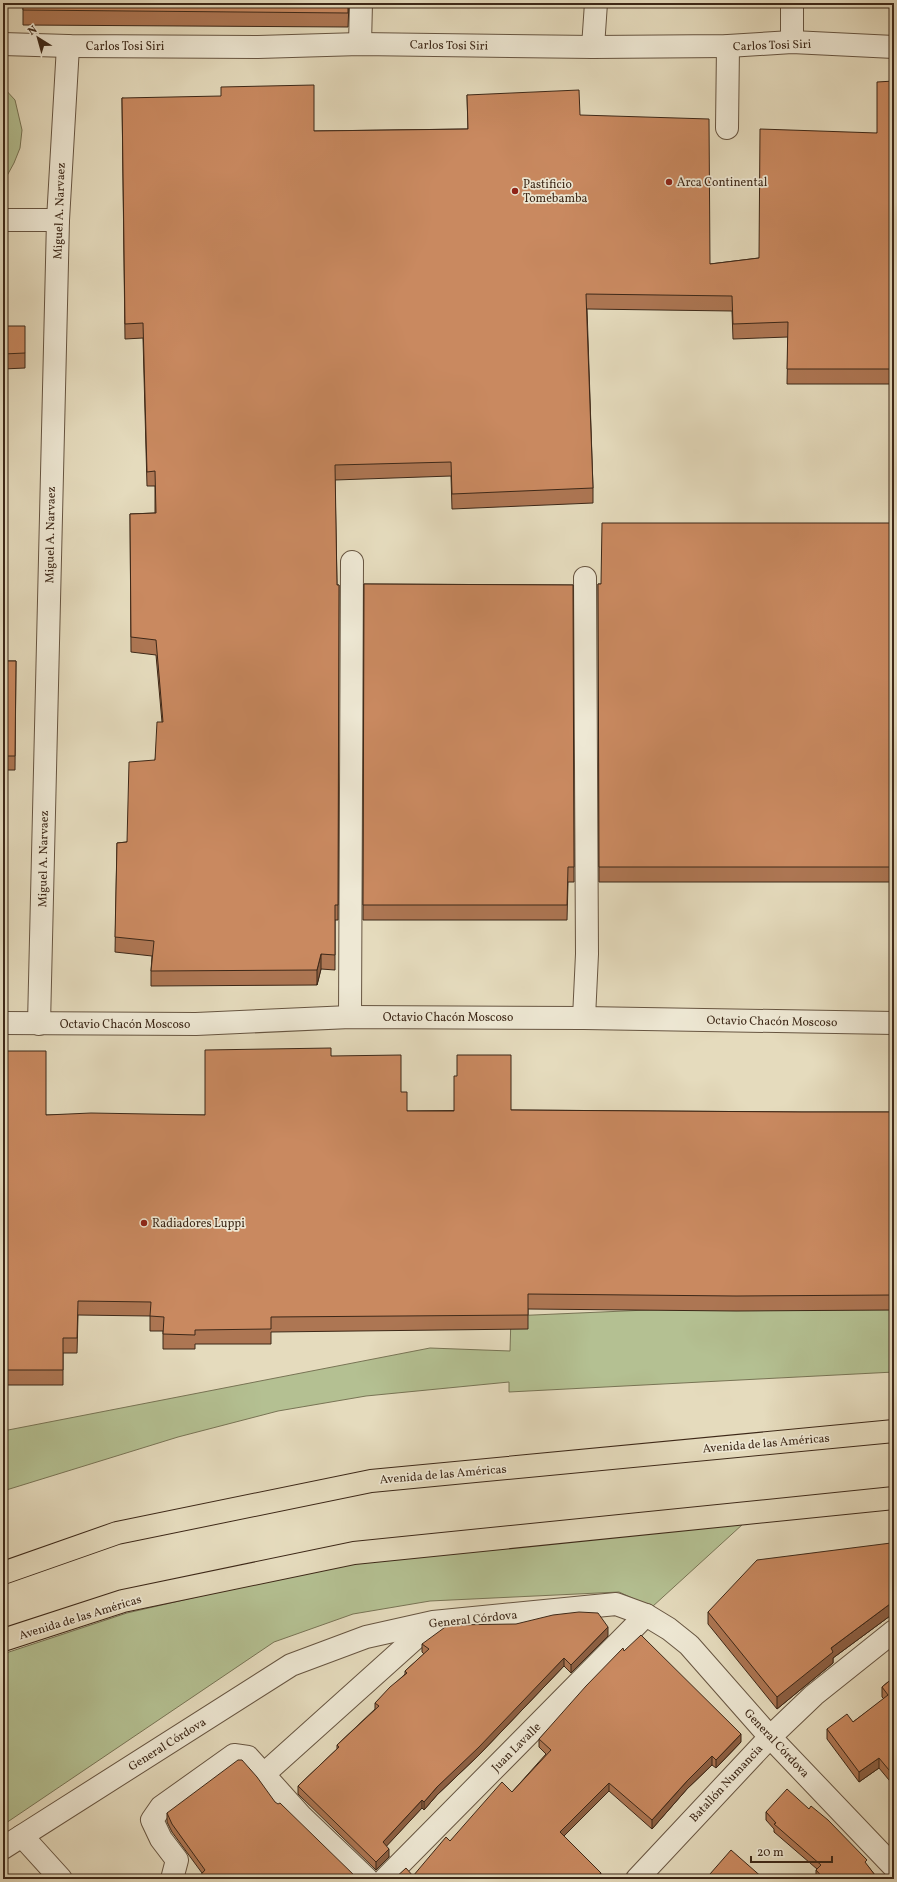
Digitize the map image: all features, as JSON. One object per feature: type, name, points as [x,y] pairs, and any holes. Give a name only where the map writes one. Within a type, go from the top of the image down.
[{"type":"main road","name":"Avenida de las Américas","points":[[3,1573],[117,1533],[371,1481],[894,1431]]},
{"type":"main road","name":"Avenida de las Américas","points":[[3,1640],[123,1601],[354,1553],[894,1498]]},
{"type":"street","points":[[360,44],[361,3]]},
{"type":"street","points":[[593,47],[596,3]]},
{"type":"street","points":[[792,3],[792,42]]},
{"type":"street","name":"Carlos Tosi Siri","points":[[3,44],[68,46],[258,46],[360,44],[593,47],[728,46],[792,42],[894,46]]},
{"type":"street","name":"Miguel A. Narvaez","points":[[39,1024],[58,220],[68,46]]},
{"type":"street","points":[[727,128],[728,46]]},
{"type":"street","points":[[3,220],[58,220]]},
{"type":"street","points":[[350,1017],[352,562]]},
{"type":"street","points":[[584,1018],[587,954],[585,578]]},
{"type":"street","name":"Octavio Chacón Moscoso","points":[[3,1023],[196,1024],[350,1017],[584,1018],[894,1023]]},
{"type":"street","name":"General Córdova","points":[[3,1848],[291,1666],[366,1637],[433,1622],[616,1604],[646,1615],[669,1628],[689,1645],[770,1737],[894,1867]]},
{"type":"street","name":"Juan Lavalle","points":[[385,1879],[646,1615]]},
{"type":"street","points":[[264,1774],[433,1622]]},
{"type":"street","name":"Batallón Numancia","points":[[637,1879],[770,1737],[814,1695],[894,1630]]},
{"type":"street","points":[[172,1879],[177,1860],[161,1839],[152,1820],[161,1807],[234,1755],[248,1757],[302,1817],[367,1879]]},
{"type":"street","points":[[22,1836],[60,1879]]},
{"type":"green space","points":[[3,87],[15,100],[22,130],[20,148],[3,183]]},
{"type":"green space","points":[[894,1302],[894,1372],[509,1392],[509,1382],[366,1396],[278,1411],[178,1437],[3,1491],[3,1431],[430,1348],[510,1351],[511,1316],[806,1303]]},
{"type":"green space","points":[[743,1524],[652,1607],[619,1592],[430,1601],[353,1614],[274,1642],[3,1825],[3,1654],[127,1613],[357,1560]]},
{"type":"building","points":[[23,3],[348,3],[348,13],[23,10]]},
{"type":"building","points":[[894,81],[894,369],[787,369],[788,322],[733,324],[732,296],[586,294],[593,488],[452,494],[451,462],[335,465],[337,585],[339,585],[338,905],[335,905],[335,955],[321,954],[317,970],[151,971],[154,941],[115,937],[117,843],[127,842],[129,762],[155,760],[157,722],[163,722],[156,640],[131,637],[130,514],[156,513],[155,471],[147,472],[143,323],[125,324],[122,98],[221,96],[221,87],[314,85],[314,131],[468,129],[467,95],[579,90],[580,115],[709,119],[710,264],[759,258],[760,129],[877,133],[877,82]]},
{"type":"building","points":[[3,326],[25,326],[25,353],[3,354]]},
{"type":"building","points":[[602,523],[894,523],[894,867],[599,867],[598,584],[601,584]]},
{"type":"building","points":[[364,584],[573,585],[574,867],[568,867],[567,905],[363,905]]},
{"type":"building","points":[[3,661],[16,661],[15,756],[3,756]]},
{"type":"building","points":[[331,1048],[331,1056],[401,1055],[401,1092],[407,1092],[407,1111],[454,1111],[454,1076],[457,1076],[457,1055],[511,1055],[511,1110],[894,1112],[894,1295],[736,1296],[528,1294],[528,1315],[271,1317],[271,1329],[195,1330],[195,1335],[163,1334],[164,1317],[150,1316],[151,1302],[78,1301],[77,1338],[63,1338],[63,1370],[3,1370],[3,1051],[46,1051],[46,1115],[91,1113],[205,1115],[205,1050]]},
{"type":"building","points":[[894,1543],[894,1601],[831,1648],[833,1652],[777,1697],[708,1612],[757,1560]]},
{"type":"building","points":[[579,1612],[598,1613],[608,1627],[571,1665],[564,1658],[424,1802],[422,1800],[383,1842],[389,1849],[376,1862],[298,1786],[339,1747],[337,1745],[379,1706],[375,1703],[390,1687],[407,1673],[405,1671],[429,1649],[422,1644],[448,1625],[516,1624],[553,1615]]},
{"type":"building","points":[[641,1635],[741,1734],[716,1760],[712,1756],[652,1820],[609,1783],[560,1832],[601,1873],[594,1879],[394,1879],[406,1868],[413,1876],[446,1837],[450,1841],[502,1782],[512,1792],[551,1750],[539,1739],[586,1686],[623,1648],[624,1651]]},
{"type":"building","points":[[894,1677],[894,1776],[879,1758],[859,1772],[827,1729],[847,1714],[853,1722],[888,1695],[882,1687]]},
{"type":"building","points":[[238,1760],[242,1760],[257,1777],[275,1802],[278,1804],[280,1803],[358,1879],[197,1879],[205,1870],[172,1824],[167,1813]]},
{"type":"building","points":[[787,1789],[809,1809],[811,1806],[828,1820],[867,1860],[865,1862],[878,1879],[824,1879],[816,1870],[821,1865],[774,1824],[776,1823],[766,1812]]},
{"type":"building","points":[[731,1850],[764,1879],[710,1879],[712,1876],[710,1874]]},
{"type":"place","name":"Arca Continental","points":[[669,182]]},
{"type":"place","name":"Pastificio Tomebamba","points":[[515,191]]},
{"type":"place","name":"Radiadores Luppi","points":[[144,1223]]}]
